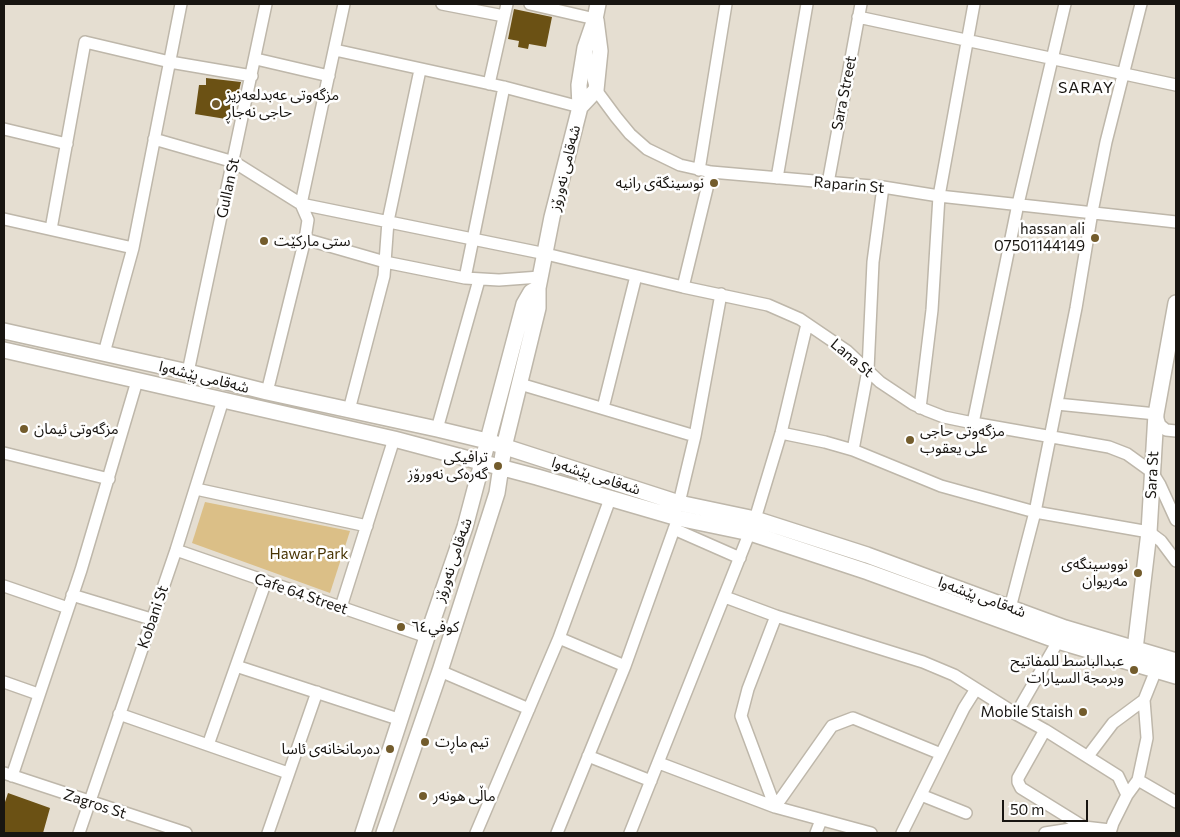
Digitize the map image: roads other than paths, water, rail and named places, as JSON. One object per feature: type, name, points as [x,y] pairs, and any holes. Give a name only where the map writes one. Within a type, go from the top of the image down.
[{"type":"main road","name":"شەقامی نەورۆز","points":[[384,833],[490,519],[502,467],[504,447],[538,308],[539,282],[552,216],[580,107],[579,85],[585,48],[597,11]]},
{"type":"main road","points":[[596,90],[600,51],[597,11]]},
{"type":"main road","name":"شەقامی نەورۆز","points":[[580,107],[596,90]]},
{"type":"main road","name":"شەقامی نەورۆز","points":[[363,833],[465,527],[524,304],[539,282]]},
{"type":"main road","name":"Sara St","points":[[1135,649],[1149,532],[1156,414],[1176,303]]},
{"type":"main road","name":"شەقامی پێشەوا","points":[[4,332],[104,353],[267,392],[487,441],[677,517]]},
{"type":"main road","points":[[58,363],[62,344]]},
{"type":"main road","name":"شەقامی پێشەوا","points":[[4,350],[394,439],[502,467],[677,517],[752,526],[867,555],[1010,608],[1062,635],[1135,649],[1176,661]]},
{"type":"main road","name":"شەقامی پێشەوا","points":[[752,526],[868,572],[1062,635],[1176,676]]},
{"type":"street","points":[[104,353],[132,248],[181,4]]},
{"type":"street","name":"Gullan St","points":[[188,372],[256,59],[266,4]]},
{"type":"street","points":[[301,204],[344,4]]},
{"type":"street","points":[[442,4],[504,16]]},
{"type":"street","points":[[489,84],[507,4]]},
{"type":"street","points":[[530,4],[597,11]]},
{"type":"street","points":[[699,170],[726,4]]},
{"type":"street","points":[[777,178],[807,4]]},
{"type":"street","name":"Sara Street","points":[[828,183],[861,4]]},
{"type":"street","points":[[920,408],[932,310],[939,196],[974,4]]},
{"type":"street","points":[[973,423],[1018,204],[1064,4]]},
{"type":"street","points":[[1010,608],[1035,512],[1074,318],[1106,142],[1141,4]]},
{"type":"street","points":[[858,17],[1176,85]]},
{"type":"street","points":[[51,229],[85,42],[170,62],[252,76]]},
{"type":"street","name":"Raparin St","points":[[585,48],[596,90],[616,117],[630,134],[647,149],[680,165],[712,172],[883,187],[939,196],[1176,222]]},
{"type":"street","points":[[335,50],[489,84],[580,107]]},
{"type":"street","points":[[256,59],[329,76]]},
{"type":"street","points":[[349,410],[384,276],[388,221],[420,70]]},
{"type":"street","points":[[465,278],[504,88]]},
{"type":"street","points":[[4,129],[66,144]]},
{"type":"street","points":[[154,140],[234,162],[301,204],[308,220],[305,239],[267,392]]},
{"type":"street","points":[[683,287],[712,172]]},
{"type":"street","points":[[854,450],[868,370],[872,262],[883,187]]},
{"type":"street","name":"Lana St","points":[[301,204],[546,254],[768,305],[807,324],[847,351],[880,382],[920,408],[944,417],[973,423],[1109,447],[1127,454],[1152,472]]},
{"type":"street","points":[[4,219],[132,248]]},
{"type":"street","points":[[305,239],[385,262],[465,278],[539,282]]},
{"type":"street","points":[[603,408],[636,276]]},
{"type":"street","points":[[437,429],[478,280]]},
{"type":"street","points":[[556,833],[625,666],[677,517],[695,436],[721,294]]},
{"type":"street","points":[[630,833],[752,526],[780,433],[807,324]]},
{"type":"street","points":[[8,775],[68,608],[109,479],[137,381]]},
{"type":"street","points":[[520,384],[695,436]]},
{"type":"street","name":"Kobani St","points":[[79,833],[176,550],[223,400]]},
{"type":"street","points":[[1056,404],[1156,414],[1160,425],[1166,430],[1176,431]]},
{"type":"street","points":[[780,433],[854,450],[941,486],[1035,512],[1149,532],[1161,541],[1176,561]]},
{"type":"street","points":[[341,607],[394,439]]},
{"type":"street","points":[[4,453],[109,479]]},
{"type":"street","points":[[1152,472],[1176,520]]},
{"type":"street","points":[[196,489],[366,526]]},
{"type":"street","points":[[476,833],[559,638],[610,499]]},
{"type":"street","points":[[677,517],[740,558]]},
{"type":"street","name":"Cafe 64 Street","points":[[176,550],[427,637]]},
{"type":"street","points":[[208,745],[266,581]]},
{"type":"street","points":[[4,586],[68,608]]},
{"type":"street","points":[[72,595],[151,620]]},
{"type":"street","points":[[725,597],[776,616],[922,662],[954,675],[1118,776],[1127,795]]},
{"type":"street","points":[[775,807],[741,716],[748,689],[776,616]]},
{"type":"street","points":[[1016,714],[1062,635]]},
{"type":"street","points":[[559,638],[625,666]]},
{"type":"street","points":[[236,666],[401,720]]},
{"type":"street","points":[[1045,833],[1084,827],[1110,832],[1127,795],[1138,780],[1147,738],[1144,700],[1156,670]]},
{"type":"street","points":[[440,671],[529,709]]},
{"type":"street","points":[[4,682],[38,694]]},
{"type":"street","points":[[902,833],[940,754],[964,708],[976,690]]},
{"type":"street","points":[[268,833],[317,692]]},
{"type":"street","points":[[1088,756],[1113,723],[1144,700]]},
{"type":"street","points":[[120,714],[288,773]]},
{"type":"street","points":[[775,807],[832,726],[853,718],[940,754]]},
{"type":"street","points":[[1045,730],[1018,778],[1018,782],[1021,788],[1084,827]]},
{"type":"street","points":[[588,756],[651,781]]},
{"type":"street","points":[[659,763],[775,807],[871,833]]},
{"type":"street","name":"Zagros St","points":[[8,775],[186,833]]},
{"type":"street","points":[[1138,780],[1176,802]]},
{"type":"street","points":[[921,795],[966,813]]},
{"type":"street","points":[[816,833],[821,820]]},
{"type":"place","name":"مزگەوتی عەبدلعەزیز حاجی نەجاڕ","points":[[216,104]]},
{"type":"place","name":"نوسينگةى رانيه","points":[[714,183]]},
{"type":"place","name":"hassan ali 07501144149","points":[[1095,238]]},
{"type":"place","name":"ستی مارکێت","points":[[264,241]]},
{"type":"place","name":"مزگەوتی ئیمان","points":[[24,429]]},
{"type":"place","name":"مزگەوتی حاجی علی یعقوب","points":[[910,440]]},
{"type":"place","name":"ترافیکی گەرەکی نەورۆز","points":[[498,466]]},
{"type":"place","name":"نووسینگەی مەریوان","points":[[1138,573]]},
{"type":"place","name":"كوفي٦٤","points":[[401,627]]},
{"type":"place","name":"عبدالباسط للمفاتيح وبرمجة السيارات","points":[[1134,670]]},
{"type":"place","name":"Mobile Staish","points":[[1083,712]]},
{"type":"place","name":"تیم ماڕت","points":[[425,742]]},
{"type":"place","name":"دەرمانخانەی ئاسا","points":[[390,749]]},
{"type":"place","name":"ماڵی هونەر","points":[[423,796]]},
{"type":"district","name":"SARAY","points":[[1086,88]]},
{"type":"park label","name":"Hawar Park","points":[[309,554]]}]
